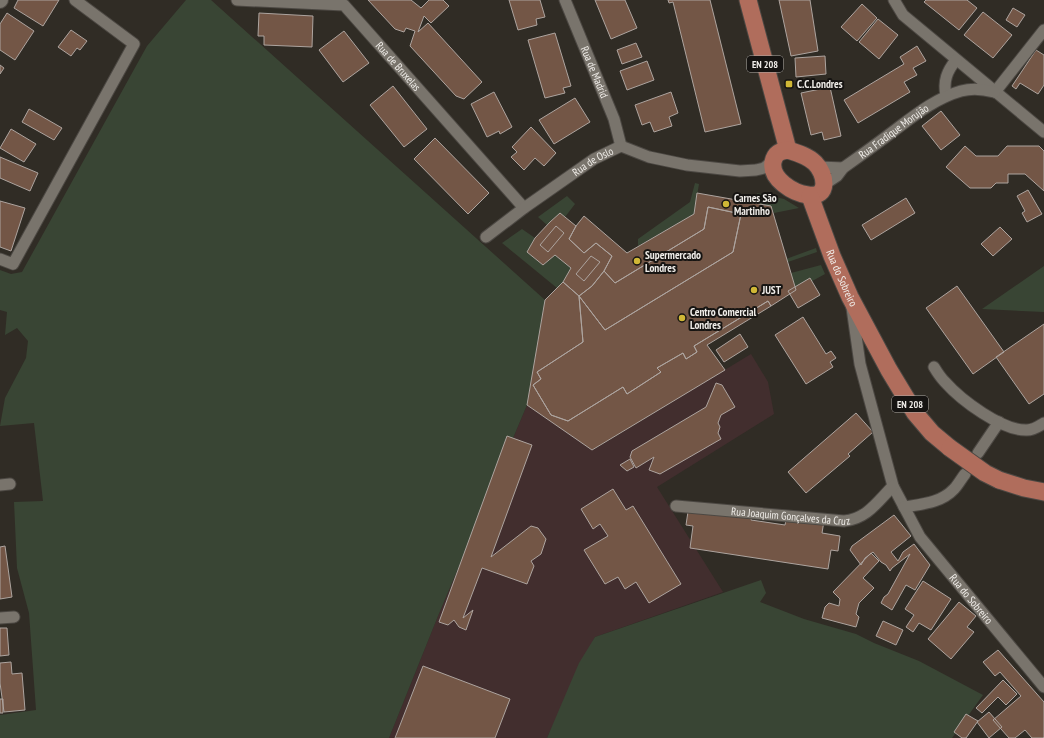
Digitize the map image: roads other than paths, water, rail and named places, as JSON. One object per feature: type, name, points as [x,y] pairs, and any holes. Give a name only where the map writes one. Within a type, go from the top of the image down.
[{"type":"main road","name":"EN 208","points":[[748,0],[781,154]]},
{"type":"main road","points":[[781,154],[804,155],[819,167],[825,184],[822,190],[817,194],[810,196],[794,191],[780,181],[774,174],[773,165],[781,154]]},
{"type":"main road","name":"Rua do Sobreiro","points":[[810,196],[832,256],[850,297]]},
{"type":"main road","name":"EN 208","points":[[850,297],[915,413],[932,433],[985,473],[999,480],[1024,488],[1044,492]]},
{"type":"street","points":[[0,259],[14,264],[134,44],[75,0]]},
{"type":"street","name":"Rua de Bruxelas","points":[[237,0],[345,2],[524,208]]},
{"type":"street","name":"Rua de Madrid","points":[[565,0],[614,119],[621,146]]},
{"type":"street","points":[[894,0],[903,15],[1044,132]]},
{"type":"street","points":[[995,92],[1044,30]]},
{"type":"street","points":[[946,96],[944,83],[946,74],[956,60]]},
{"type":"street","name":"Rua Fradique Morujão","points":[[825,184],[837,176],[843,168],[916,114],[946,96],[972,89],[995,92]]},
{"type":"street","name":"Rua de Oslo","points":[[486,237],[524,208],[594,159],[621,146],[650,157],[687,165],[740,171],[771,177],[780,181]]},
{"type":"street","name":"Rua de Oslo","points":[[740,171],[764,168],[781,154]]},
{"type":"street","points":[[819,167],[843,168]]},
{"type":"street","name":"Rua do Sobreiro","points":[[850,297],[860,364],[893,486],[920,537],[1044,687]]},
{"type":"street","name":"Rua do Sobreiro","points":[[860,364],[860,351],[863,343],[872,343],[881,352]]},
{"type":"street","points":[[934,367],[955,393],[984,414],[999,422],[1027,430],[1035,429],[1044,423]]},
{"type":"street","points":[[978,454],[999,422]]},
{"type":"street","points":[[904,507],[932,502],[944,497],[955,489],[965,474]]},
{"type":"street","name":"Rua Joaquim Gonçalves da Cruz","points":[[676,506],[844,522],[862,517],[893,486]]},
{"type":"street","points":[[0,618],[14,617]]},
{"type":"place","name":"C.C.Londres","points":[[789,84]]},
{"type":"place","name":"Carnes São Martinho","points":[[726,204]]},
{"type":"place","name":"Supermercado Londres","points":[[637,261]]},
{"type":"place","name":"JUST","points":[[754,290]]},
{"type":"place","name":"Centro Comercial Londres","points":[[682,318]]}]
